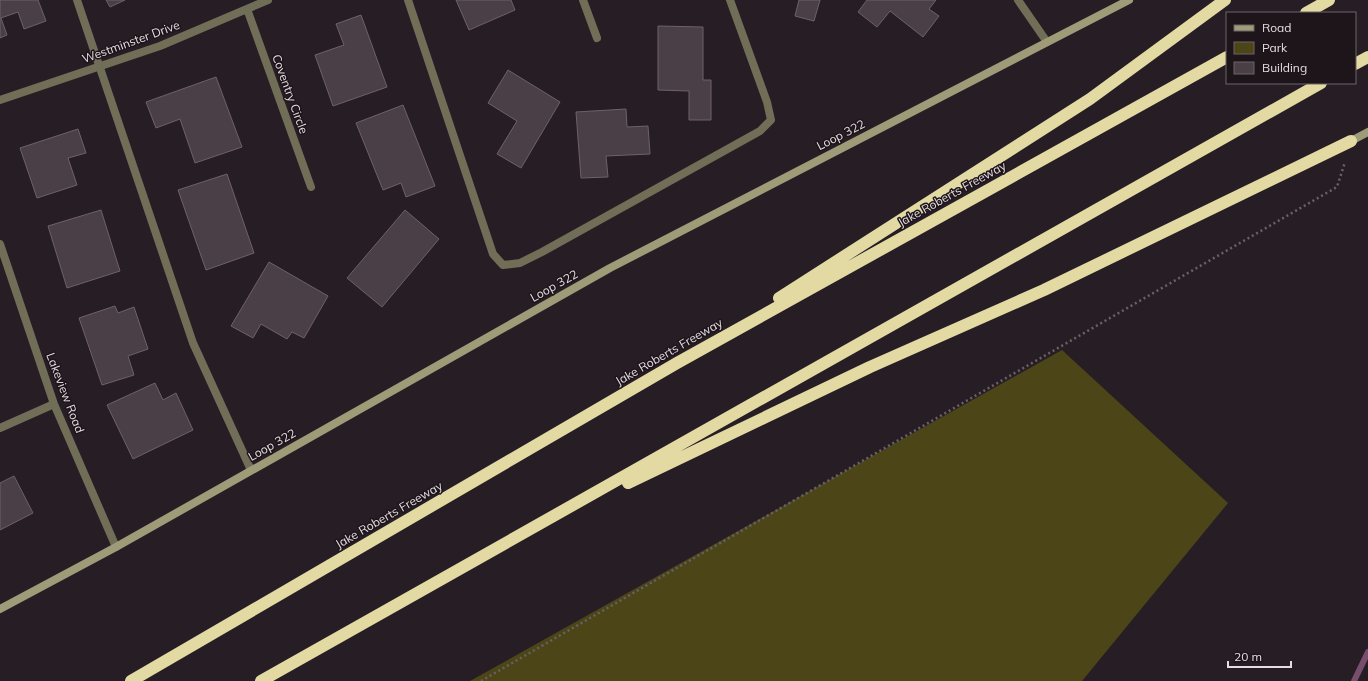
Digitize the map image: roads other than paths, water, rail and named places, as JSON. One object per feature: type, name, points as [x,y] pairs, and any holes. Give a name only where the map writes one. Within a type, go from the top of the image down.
[{"type":"highway","points":[[676,363],[1090,99],[1225,0]]},
{"type":"highway","points":[[1308,12],[1330,0]]},
{"type":"highway","points":[[1356,63],[1368,57]]},
{"type":"highway","name":"Jake Roberts Freeway","points":[[131,681],[676,363],[1226,58]]},
{"type":"highway","points":[[261,681],[1319,84]]},
{"type":"highway","points":[[528,531],[870,367],[1044,290],[1351,141]]},
{"type":"main road","name":"Loop 322","points":[[0,609],[116,546],[610,268],[1129,0]]},
{"type":"main road","points":[[1351,141],[1368,132]]},
{"type":"street","points":[[77,0],[193,343],[251,470]]},
{"type":"street","name":"Westminster Drive","points":[[0,100],[160,46],[268,0]]},
{"type":"street","points":[[408,0],[493,254],[503,265],[520,263],[542,252],[760,131],[771,120],[767,102],[730,0]]},
{"type":"street","points":[[583,0],[597,38]]},
{"type":"street","points":[[1018,0],[1047,42]]},
{"type":"street","name":"Coventry Circle","points":[[247,9],[311,187]]},
{"type":"street","name":"Lakeview Road","points":[[0,244],[54,404],[116,546]]},
{"type":"street","points":[[0,428],[54,404]]},
{"type":"waterway","points":[[1354,681],[1368,652]]}]
